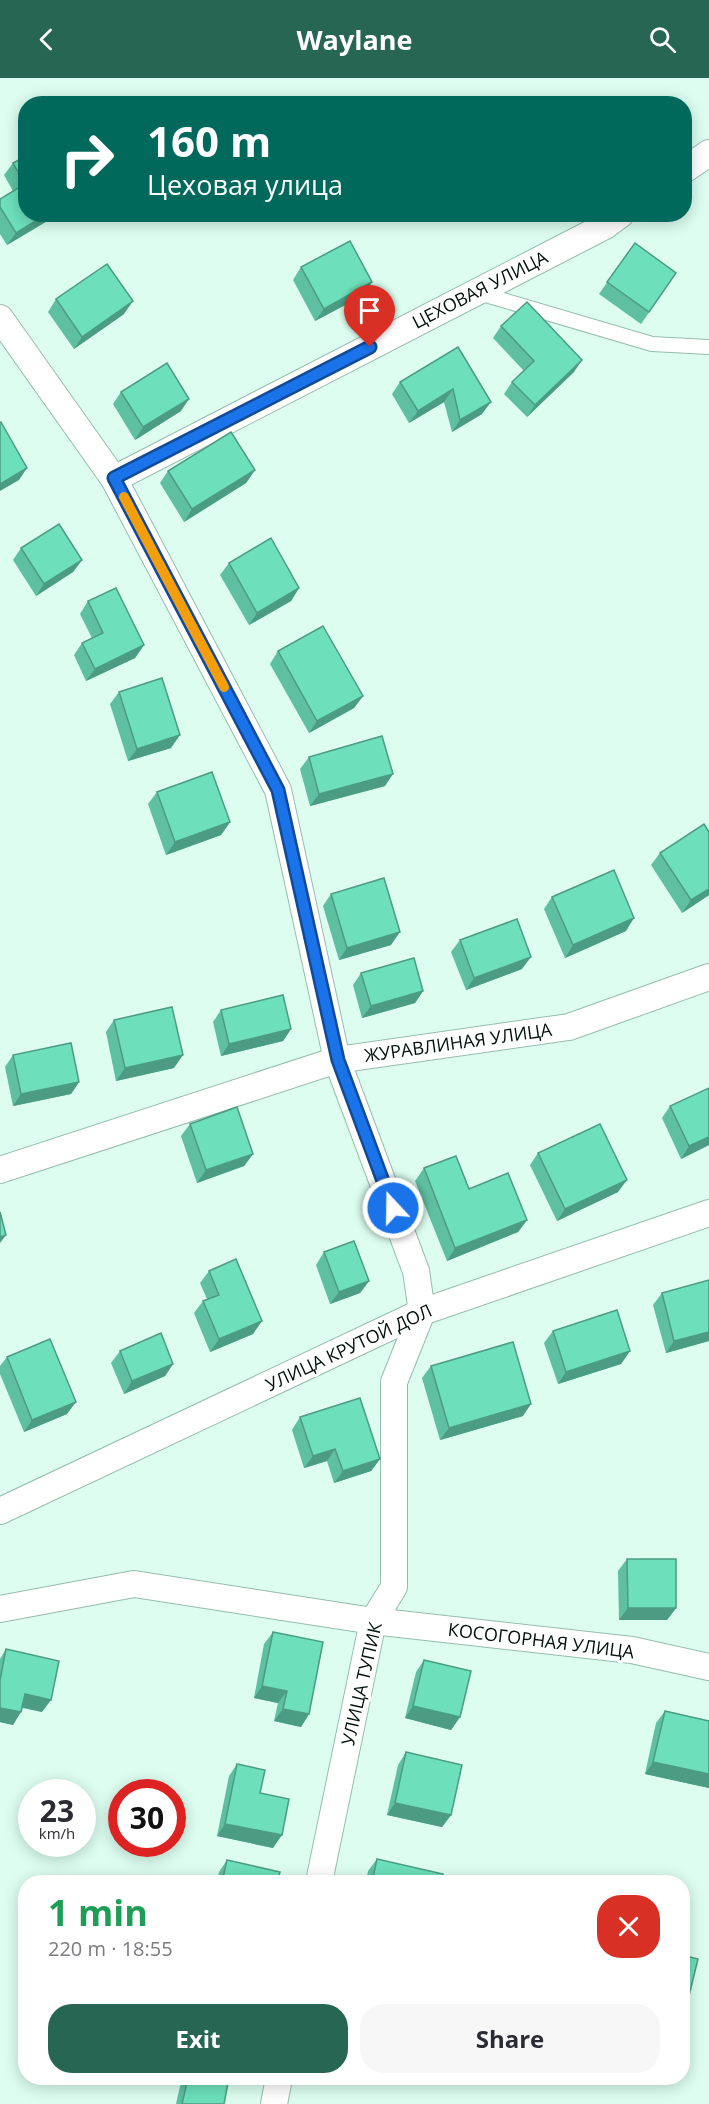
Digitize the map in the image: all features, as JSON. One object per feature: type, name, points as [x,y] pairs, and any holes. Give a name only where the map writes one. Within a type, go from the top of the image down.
[{"type":"street","points":[[692,165],[709,153]]},
{"type":"street","name":"ЦЕХОВАЯ УЛИЦА","points":[[114,478],[610,222]]},
{"type":"street","points":[[0,318],[114,478],[278,790],[338,1060],[416,1271],[422,1312]]},
{"type":"street","name":"ЖУРАВЛИНАЯ УЛИЦА","points":[[0,1170],[338,1060],[569,1027],[709,976]]},
{"type":"street","name":"УЛИЦА КРУТОЙ ДОЛ","points":[[0,1511],[422,1312],[709,1213]]},
{"type":"street","name":"УЛИЦА ТУПИК","points":[[320,1875],[373,1621],[394,1587],[394,1383],[422,1312]]},
{"type":"street","name":"КОСОГОРНАЯ УЛИЦА","points":[[0,1609],[134,1584],[373,1621],[632,1650],[709,1667]]},
{"type":"street","points":[[274,2104],[278,2085]]},
{"type":"lane","points":[[476,292],[652,344],[709,347]]},
{"type":"building","points":[[18,160],[18,172],[13,163]]},
{"type":"building","points":[[18,188],[18,222],[34,222],[16,233],[0,207],[0,199]]},
{"type":"building","points":[[350,241],[372,282],[324,309],[301,267]]},
{"type":"building","points":[[635,243],[676,273],[649,312],[607,282]]},
{"type":"building","points":[[107,264],[133,301],[82,337],[56,299]]},
{"type":"building","points":[[527,302],[582,360],[535,405],[512,382],[534,361],[501,326]]},
{"type":"building","points":[[458,347],[491,402],[460,420],[453,389],[418,411],[400,382]]},
{"type":"building","points":[[167,363],[189,399],[143,427],[121,392]]},
{"type":"building","points":[[0,423],[27,468],[0,484]]},
{"type":"building","points":[[231,432],[255,470],[192,509],[168,471]]},
{"type":"building","points":[[59,524],[82,560],[44,584],[21,548]]},
{"type":"building","points":[[271,538],[299,588],[257,613],[229,563]]},
{"type":"building","points":[[116,588],[144,645],[95,669],[82,643],[103,633],[88,601]]},
{"type":"building","points":[[323,626],[363,696],[317,721],[278,651]]},
{"type":"building","points":[[162,678],[180,735],[137,749],[119,692]]},
{"type":"building","points":[[382,736],[393,774],[319,794],[309,757]]},
{"type":"building","points":[[212,772],[230,822],[175,842],[157,792]]},
{"type":"building","points":[[704,824],[709,832],[709,889],[691,900],[660,853]]},
{"type":"building","points":[[614,870],[634,918],[573,945],[552,897]]},
{"type":"building","points":[[384,878],[400,932],[347,948],[331,894]]},
{"type":"building","points":[[517,919],[531,957],[474,978],[460,940]]},
{"type":"building","points":[[414,958],[423,991],[371,1006],[361,973]]},
{"type":"building","points":[[283,995],[291,1029],[229,1044],[221,1010]]},
{"type":"building","points":[[172,1007],[183,1055],[125,1068],[114,1020]]},
{"type":"building","points":[[71,1043],[79,1082],[21,1094],[13,1055]]},
{"type":"building","points":[[709,1088],[709,1137],[689,1146],[670,1106]]},
{"type":"building","points":[[237,1107],[253,1154],[206,1170],[190,1124]]},
{"type":"building","points":[[600,1124],[627,1180],[565,1209],[538,1153]]},
{"type":"building","points":[[456,1156],[469,1189],[508,1173],[527,1220],[455,1248],[424,1168]]},
{"type":"building","points":[[0,1212],[6,1235],[0,1237]]},
{"type":"building","points":[[354,1241],[369,1281],[339,1292],[324,1252]]},
{"type":"building","points":[[236,1259],[262,1321],[219,1339],[203,1301],[219,1295],[209,1271]]},
{"type":"building","points":[[709,1280],[709,1332],[674,1341],[662,1293]]},
{"type":"building","points":[[617,1310],[630,1351],[566,1372],[553,1331]]},
{"type":"building","points":[[161,1333],[173,1364],[132,1381],[120,1351]]},
{"type":"building","points":[[50,1339],[76,1402],[32,1420],[7,1357]]},
{"type":"building","points":[[513,1342],[531,1404],[449,1428],[431,1366]]},
{"type":"building","points":[[360,1398],[380,1459],[343,1471],[335,1449],[313,1456],[300,1417]]},
{"type":"building","points":[[627,1559],[676,1559],[676,1608],[628,1608]]},
{"type":"building","points":[[273,1632],[323,1642],[309,1714],[283,1709],[287,1691],[262,1686]]},
{"type":"building","points":[[6,1649],[59,1661],[51,1700],[25,1694],[21,1712],[0,1708],[0,1680]]},
{"type":"building","points":[[424,1660],[471,1671],[460,1717],[413,1706]]},
{"type":"building","points":[[665,1711],[709,1721],[709,1774],[653,1762]]},
{"type":"building","points":[[406,1752],[462,1765],[451,1815],[395,1803]]},
{"type":"building","points":[[237,1764],[265,1770],[260,1793],[289,1799],[282,1835],[225,1824]]},
{"type":"building","points":[[377,1859],[443,1874],[443,1875],[374,1875]]},
{"type":"building","points":[[227,1860],[280,1872],[279,1875],[224,1875]]},
{"type":"building","points":[[690,1957],[698,1959],[690,1992]]},
{"type":"building","points":[[186,2085],[228,2085],[224,2104],[182,2104]]},
{"type":"slow traffic","points":[[124,497],[224,687]]},
{"type":"route","points":[[370,347],[114,478],[278,790],[338,1060],[393,1208]]}]
